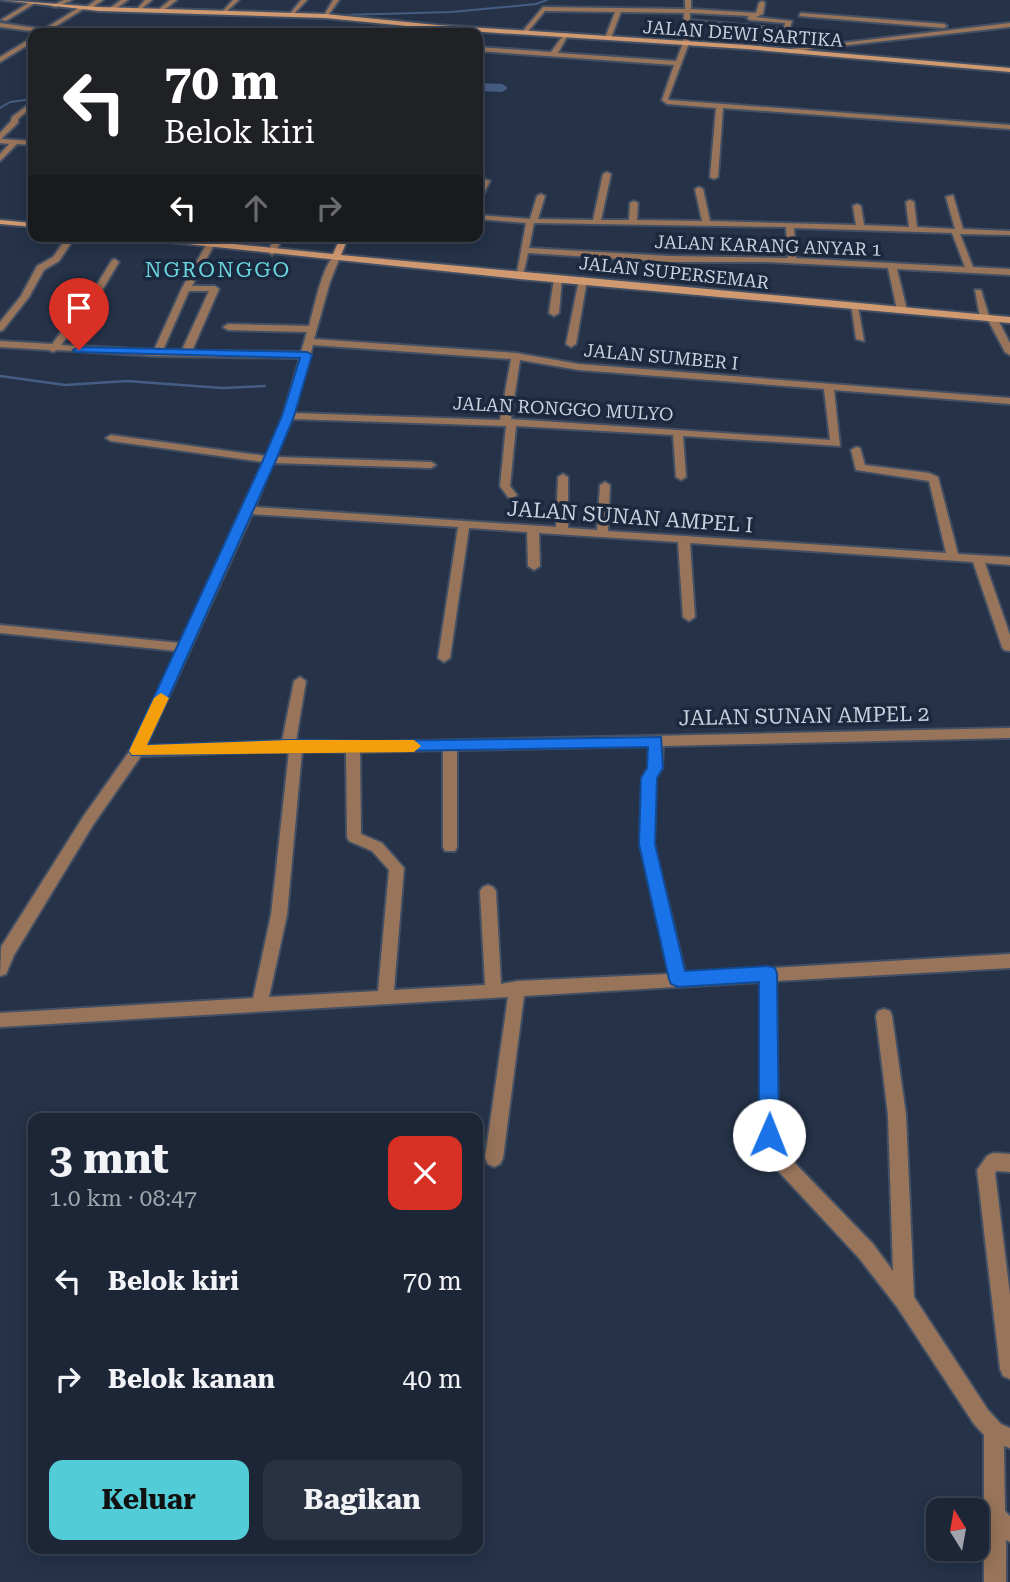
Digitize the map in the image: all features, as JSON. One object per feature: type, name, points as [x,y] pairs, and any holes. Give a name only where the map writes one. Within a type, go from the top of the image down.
[{"type":"main road","name":"JALAN DEWI SARTIKA","points":[[5,0],[85,8],[326,16],[436,28]]},
{"type":"main road","name":"JALAN DEWI SARTIKA","points":[[483,32],[785,50],[1010,70]]},
{"type":"main road","points":[[0,222],[28,225]]},
{"type":"main road","name":"JALAN SUPERSEMAR","points":[[183,242],[519,276],[1010,320]]},
{"type":"main road","points":[[335,257],[342,242]]},
{"type":"street","points":[[54,6],[69,0]]},
{"type":"street","points":[[51,28],[100,0]]},
{"type":"street","points":[[112,9],[125,0]]},
{"type":"street","points":[[137,10],[149,0]]},
{"type":"street","points":[[162,10],[174,0]]},
{"type":"street","points":[[223,12],[236,0]]},
{"type":"street","points":[[291,14],[304,0]]},
{"type":"street","points":[[326,16],[336,0]]},
{"type":"street","points":[[688,0],[686,43],[665,100],[1010,127]]},
{"type":"street","points":[[2,23],[32,3]]},
{"type":"street","points":[[732,26],[736,4]]},
{"type":"street","points":[[749,5],[772,11]]},
{"type":"street","points":[[733,16],[756,15],[761,7]]},
{"type":"street","points":[[813,8],[805,15],[892,22],[918,20],[945,26],[998,26]]},
{"type":"street","points":[[524,33],[543,9],[689,12],[788,20],[786,31]]},
{"type":"street","points":[[608,38],[619,10]]},
{"type":"street","points":[[837,18],[839,10]]},
{"type":"street","points":[[864,20],[866,11]]},
{"type":"street","points":[[892,13],[892,22]]},
{"type":"street","points":[[945,26],[946,17]]},
{"type":"street","points":[[687,22],[796,32]]},
{"type":"street","points":[[2,23],[28,29]]},
{"type":"street","points":[[785,50],[1010,25]]},
{"type":"street","points":[[553,55],[565,35]]},
{"type":"street","points":[[0,60],[28,42]]},
{"type":"street","points":[[483,49],[680,62]]},
{"type":"street","points":[[714,177],[720,106]]},
{"type":"street","points":[[28,107],[14,118],[15,121],[0,139],[28,143]]},
{"type":"street","points":[[0,159],[15,142]]},
{"type":"street","points":[[596,223],[607,174]]},
{"type":"street","points":[[483,187],[486,181]]},
{"type":"street","points":[[699,189],[707,225]]},
{"type":"street","points":[[519,276],[531,221],[541,196]]},
{"type":"street","points":[[950,197],[970,270]]},
{"type":"street","points":[[910,202],[913,230]]},
{"type":"street","points":[[633,223],[634,203]]},
{"type":"street","points":[[857,206],[860,228]]},
{"type":"street","points":[[483,217],[596,223],[790,225],[1010,233]]},
{"type":"street","points":[[790,225],[792,260]]},
{"type":"street","points":[[0,328],[24,297],[40,268],[56,259],[68,242]]},
{"type":"street","points":[[272,252],[276,242]]},
{"type":"street","points":[[157,353],[186,288],[210,245]]},
{"type":"street","name":"JALAN KARANG ANYAR 1","points":[[525,250],[656,263],[792,260],[1010,272]]},
{"type":"street","points":[[0,969],[7,952],[88,821],[137,751],[248,510],[288,416],[335,257]]},
{"type":"street","points":[[52,349],[97,292],[115,262]]},
{"type":"street","points":[[892,266],[902,310]]},
{"type":"street","points":[[555,313],[558,278]]},
{"type":"street","points":[[570,344],[583,280]]},
{"type":"street","points":[[186,288],[215,289],[186,353]]},
{"type":"street","points":[[978,292],[988,318],[1010,352]]},
{"type":"street","points":[[854,306],[862,339]]},
{"type":"street","points":[[228,327],[313,329]]},
{"type":"street","name":"JALAN SUMBER I","points":[[310,342],[516,356],[579,367],[1010,401]]},
{"type":"street","points":[[0,344],[157,353],[307,355]]},
{"type":"street","points":[[512,495],[506,491],[505,486],[508,422],[516,356]]},
{"type":"street","name":"JALAN RONGGO MULYO","points":[[288,416],[508,422],[836,444],[829,388]]},
{"type":"street","points":[[678,432],[681,477]]},
{"type":"street","points":[[111,438],[270,460],[431,465]]},
{"type":"street","points":[[856,450],[860,468],[934,479],[953,557]]},
{"type":"street","points":[[562,531],[563,477]]},
{"type":"street","points":[[602,534],[605,485]]},
{"type":"street","name":"JALAN SUNAN AMPEL I","points":[[248,510],[1010,561]]},
{"type":"street","points":[[444,658],[464,525]]},
{"type":"street","points":[[533,530],[534,566]]},
{"type":"street","points":[[684,540],[690,618]]},
{"type":"street","points":[[978,559],[1008,647]]},
{"type":"street","points":[[0,629],[184,648]]},
{"type":"street","points":[[259,1006],[279,915],[292,746],[300,681]]},
{"type":"street","name":"JALAN SUNAN AMPEL 2","points":[[137,751],[1010,733]]},
{"type":"street","points":[[656,741],[655,768],[649,778],[647,844],[678,979]]},
{"type":"street","points":[[450,745],[450,847]]},
{"type":"street","points":[[353,747],[354,837],[377,847],[397,868],[385,997]]},
{"type":"street","points":[[488,891],[494,990]]},
{"type":"street","points":[[0,1020],[1010,961]]},
{"type":"street","points":[[768,974],[769,1135],[772,1152],[838,1219],[904,1300],[971,1402],[1002,1435],[994,1515],[995,1582]]},
{"type":"street","points":[[494,1158],[517,988]]},
{"type":"street","points":[[884,1016],[897,1115],[904,1300]]},
{"type":"street","points":[[1010,1163],[993,1162],[986,1170],[1010,1369]]},
{"type":"street","points":[[994,1515],[1010,1531]]},
{"type":"waterway","points":[[344,15],[451,12],[536,4],[547,0]]},
{"type":"waterway","points":[[483,87],[502,88]]},
{"type":"waterway","points":[[0,108],[10,102],[28,100]]},
{"type":"waterway","points":[[0,376],[65,385],[127,381],[222,388],[265,386]]},
{"type":"slow traffic","points":[[161,698],[137,751],[288,746],[414,746]]},
{"type":"district","name":"NGRONGGO","points":[[218,270]]},
{"type":"route","points":[[79,350],[307,355],[288,416],[270,460],[137,751],[656,741],[655,768],[649,778],[647,844],[678,979],[768,974],[769,1135]]}]
